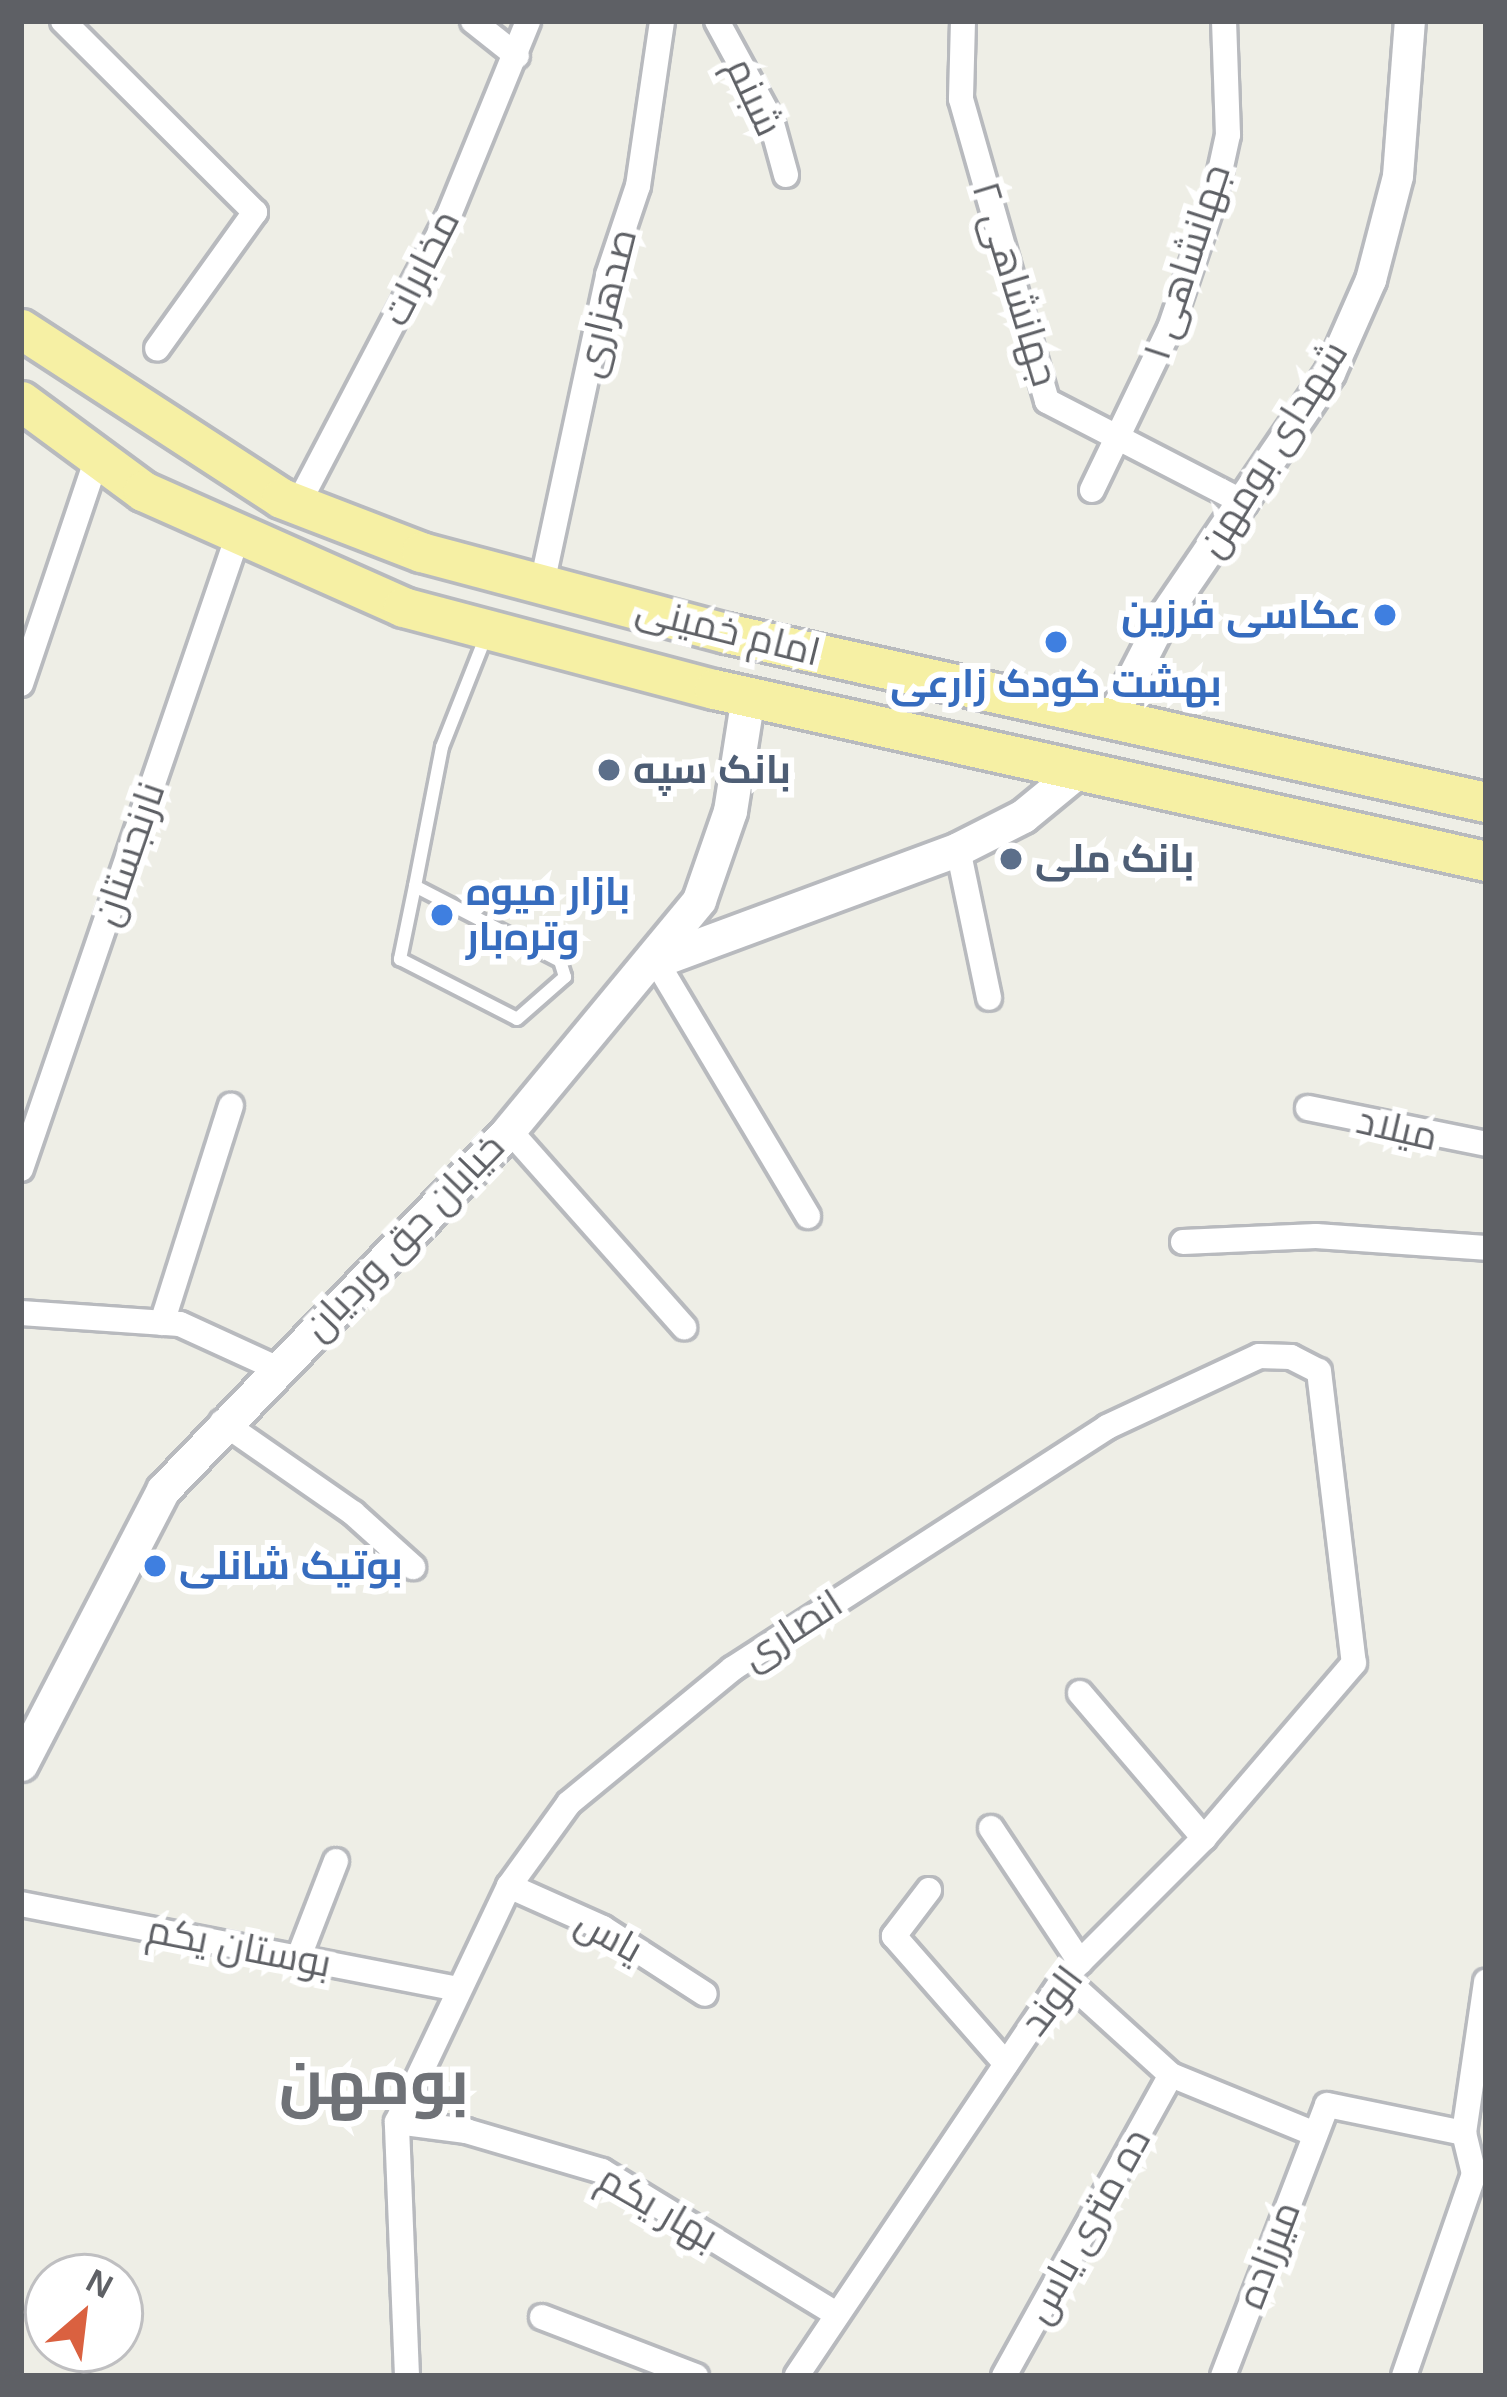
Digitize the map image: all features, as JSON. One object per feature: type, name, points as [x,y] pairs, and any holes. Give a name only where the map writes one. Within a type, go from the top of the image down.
[{"type":"highway","name":"امام خمینی","points":[[21,329],[183,442],[297,506],[542,584],[1486,802]]},
{"type":"highway","name":"امام خمینی","points":[[21,401],[97,458],[237,538],[403,608],[748,696],[1486,861]]},
{"type":"main road","name":"خیابان حق وردیان","points":[[21,1764],[115,1570],[163,1490],[222,1422],[509,1130],[656,961],[707,878],[730,811],[748,696]]},
{"type":"main road","points":[[656,961],[958,849],[1023,816],[1079,770]]},
{"type":"street","points":[[63,21],[255,212],[157,349]]},
{"type":"street","points":[[472,21],[518,56]]},
{"type":"street","name":"مخابرات","points":[[297,506],[449,215],[518,56],[528,21]]},
{"type":"street","name":"صدهزاری","points":[[542,584],[608,275],[638,186],[662,21]]},
{"type":"street","name":"شبنم","points":[[717,21],[771,120],[786,175]]},
{"type":"street","name":"جهانشاهی ۲","points":[[963,21],[961,98],[1048,401],[1245,503]]},
{"type":"street","name":"جهانشاهی ۱","points":[[1092,490],[1122,440],[1214,199],[1228,135],[1224,21]]},
{"type":"street","name":"شهدای بومهن","points":[[1112,718],[1165,615],[1330,373],[1371,280],[1397,176],[1410,21]]},
{"type":"street","points":[[21,685],[97,458]]},
{"type":"street","name":"نارنجستان","points":[[21,1169],[237,538]]},
{"type":"street","points":[[958,849],[988,998]]},
{"type":"street","points":[[656,961],[808,1216]]},
{"type":"street","points":[[162,1323],[231,1106]]},
{"type":"street","name":"میلاد","points":[[1308,1108],[1486,1144]]},
{"type":"street","points":[[509,1130],[685,1327]]},
{"type":"street","points":[[1183,1242],[1316,1236],[1486,1248]]},
{"type":"street","points":[[21,1312],[162,1323],[276,1368]]},
{"type":"street","name":"انصاری","points":[[406,2376],[397,2122],[458,1989],[509,1886],[569,1803],[732,1669],[1107,1427],[1258,1355],[1319,1371],[1354,1663]]},
{"type":"street","points":[[222,1422],[353,1513],[413,1568]]},
{"type":"street","name":"الوند","points":[[797,2376],[835,2313],[1072,1970],[1204,1838],[1354,1663]]},
{"type":"street","points":[[1080,1694],[1204,1838]]},
{"type":"street","points":[[991,1828],[1072,1970],[1172,2075],[1315,2134],[1327,2104],[1464,2133]]},
{"type":"street","points":[[298,1959],[335,1861]]},
{"type":"street","name":"یاس","points":[[509,1886],[603,1928],[706,1994]]},
{"type":"street","points":[[929,1891],[893,1936],[1006,2064]]},
{"type":"street","name":"بوستان یکم","points":[[21,1904],[458,1989]]},
{"type":"street","points":[[1404,2376],[1475,2211],[1474,2174],[1464,2133],[1486,1982]]},
{"type":"street","name":"ده متری یاس","points":[[1004,2376],[1172,2075]]},
{"type":"street","name":"بهار یکم","points":[[397,2122],[466,2131],[602,2171],[835,2313]]},
{"type":"street","name":"میرزاده","points":[[1223,2376],[1315,2134]]},
{"type":"street","points":[[542,2317],[696,2376]]},
{"type":"lane","points":[[415,886],[560,961],[565,977],[517,1019],[400,959],[442,747],[489,630]]},
{"type":"place","name":"عکاسی فرزین","points":[[1385,615]]},
{"type":"place","name":"بهشت کودک زارعی","points":[[1056,642]]},
{"type":"place","name":"بانک سپه","points":[[609,770]]},
{"type":"place","name":"بانک ملی","points":[[1011,859]]},
{"type":"place","name":"بازار میوه وتره‌بار","points":[[442,915]]},
{"type":"place","name":"بوتیک شانلی","points":[[155,1566]]},
{"type":"district","name":"بومهن","points":[[374,2082]]}]
